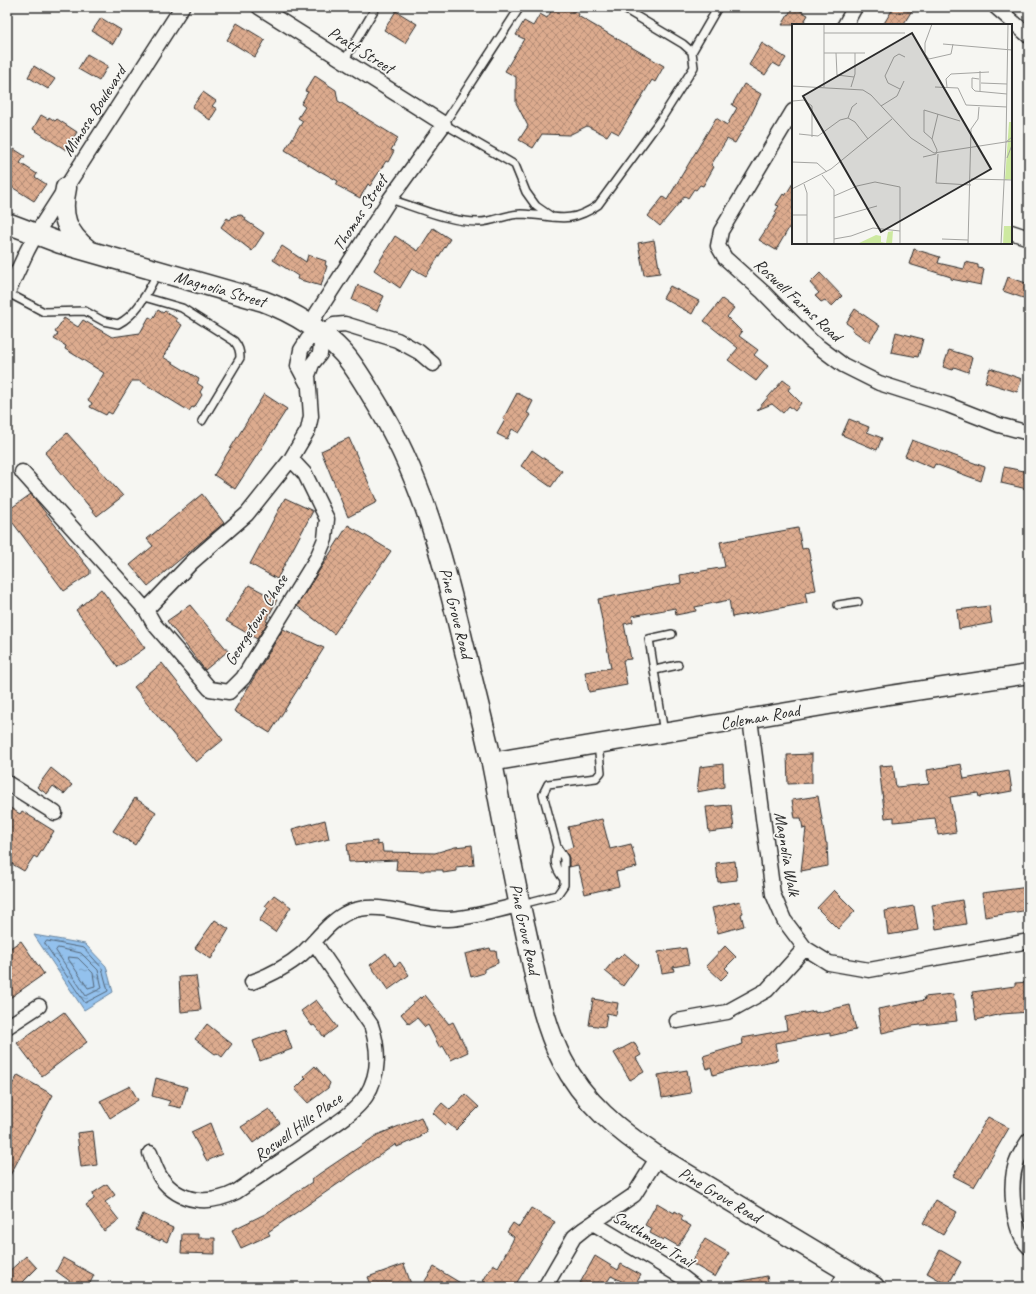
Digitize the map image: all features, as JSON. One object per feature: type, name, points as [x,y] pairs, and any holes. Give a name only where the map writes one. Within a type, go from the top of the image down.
[{"type":"main road","points":[[66,188],[63,212],[65,223],[72,236],[91,252]]},
{"type":"main road","name":"Magnolia Street","points":[[7,223],[91,252],[263,301],[288,310],[316,329],[355,368],[388,422]]},
{"type":"main road","name":"Pine Grove Road","points":[[388,422],[417,484],[440,549],[491,762],[519,905],[547,1026],[562,1061],[583,1094],[604,1117],[631,1139],[843,1279],[874,1287]]},
{"type":"street","name":"Pratt Street","points":[[259,7],[444,124]]},
{"type":"street","points":[[846,24],[855,7]]},
{"type":"street","points":[[996,7],[1029,36]]},
{"type":"street","name":"Mimosa Boulevard","points":[[7,293],[36,234],[179,8]]},
{"type":"street","name":"Roswell Farms Road","points":[[792,113],[721,231],[718,246],[725,258],[763,292],[811,341],[843,365],[878,383],[948,405],[999,425],[1029,433]]},
{"type":"street","name":"Thomas Street","points":[[316,329],[390,199],[444,124]]},
{"type":"street","points":[[1012,232],[1029,238]]},
{"type":"street","points":[[146,610],[192,562],[247,514],[291,459],[308,430],[310,410],[307,383],[312,364],[320,354],[316,329],[345,324],[397,340],[419,352],[434,364]]},
{"type":"street","name":"Georgetown Chase","points":[[22,472],[146,610],[154,624],[210,689],[229,692],[243,678],[317,558],[325,539],[327,519],[305,474],[291,459]]},
{"type":"street","name":"Coleman Road","points":[[491,762],[869,698],[1029,674]]},
{"type":"street","name":"Magnolia Walk","points":[[750,718],[772,894],[784,920],[805,948],[830,963],[869,970],[1029,941]]},
{"type":"street","points":[[7,783],[55,813]]},
{"type":"street","points":[[252,982],[285,966],[314,942],[337,919],[348,912],[360,909],[379,908],[432,918],[447,919],[519,905]]},
{"type":"street","name":"Roswell Hills Place","points":[[150,1153],[160,1177],[177,1193],[189,1199],[202,1201],[224,1198],[236,1192],[350,1114],[366,1095],[376,1072],[377,1050],[371,1025],[314,942]]},
{"type":"street","points":[[677,1021],[727,1012],[767,990],[805,948]]},
{"type":"street","points":[[7,1027],[39,1006]]},
{"type":"street","points":[[1029,1140],[1017,1160],[1012,1184],[1016,1225],[1024,1242],[1029,1247]]},
{"type":"street","points":[[545,1287],[574,1237],[634,1195],[658,1157]]},
{"type":"street","name":"Southmoor Trail","points":[[593,1223],[682,1277],[694,1287]]},
{"type":"lane","points":[[344,61],[376,7]]},
{"type":"lane","points":[[520,7],[444,124],[515,165],[526,192],[536,206],[552,218]]},
{"type":"lane","points":[[621,7],[683,44],[692,52]]},
{"type":"lane","points":[[390,199],[459,220],[480,222],[520,214],[552,218],[573,218],[586,214],[598,205],[661,119],[694,67],[692,52],[718,7]]},
{"type":"lane","points":[[7,293],[44,312],[85,311],[103,321],[118,324],[129,318],[144,298],[158,272]]},
{"type":"lane","points":[[144,298],[182,308],[234,341],[238,346],[240,358],[202,421]]},
{"type":"lane","points":[[838,605],[858,602]]},
{"type":"lane","points":[[664,733],[649,639],[672,634]]},
{"type":"lane","points":[[655,670],[678,665]]},
{"type":"lane","points":[[519,905],[558,895],[564,885],[564,858],[556,847],[543,794],[548,784],[596,778],[601,772],[598,744]]},
{"type":"water","points":[[34,935],[85,944],[106,966],[113,992],[84,1010]]},
{"type":"building","points":[[554,7],[565,7],[579,14],[578,16],[664,66],[655,82],[652,80],[619,134],[611,130],[607,136],[587,126],[569,135],[542,134],[533,148],[519,140],[528,126],[516,103],[516,77],[505,71],[524,39],[516,35],[524,21],[533,26],[540,14],[547,18]]},
{"type":"building","points":[[793,7],[808,15],[803,24],[782,25]]},
{"type":"building","points":[[894,7],[914,7],[904,24],[884,24]]},
{"type":"building","points":[[396,11],[417,24],[405,43],[384,30]]},
{"type":"building","points":[[101,18],[121,30],[113,44],[92,31]]},
{"type":"building","points":[[237,23],[265,40],[255,57],[227,40]]},
{"type":"building","points":[[762,43],[786,58],[780,67],[773,63],[765,75],[749,65]]},
{"type":"building","points":[[87,54],[108,66],[99,81],[78,69]]},
{"type":"building","points":[[34,66],[55,79],[48,89],[28,77]]},
{"type":"building","points":[[315,76],[336,90],[338,101],[398,138],[391,150],[394,151],[388,162],[386,161],[370,186],[368,184],[360,198],[336,185],[338,181],[320,172],[285,150],[303,121],[298,118],[305,107],[301,104],[308,92],[305,91]]},
{"type":"building","points":[[744,84],[761,94],[735,143],[727,139],[711,165],[714,167],[703,186],[700,185],[696,190],[694,189],[688,198],[685,196],[660,226],[648,216],[663,197],[667,200],[716,118],[727,125],[737,108],[732,105]]},
{"type":"building","points":[[203,92],[216,101],[212,106],[217,109],[210,120],[192,107]]},
{"type":"building","points":[[41,115],[48,119],[49,117],[55,121],[57,119],[77,132],[66,150],[33,129]]},
{"type":"building","points":[[14,149],[25,156],[20,163],[37,174],[35,177],[46,184],[34,201],[7,184],[7,161]]},
{"type":"building","points":[[792,185],[792,223],[776,250],[759,240],[777,213],[775,212],[779,206],[776,205],[783,194],[785,196]]},
{"type":"building","points":[[241,215],[246,218],[245,220],[264,233],[252,251],[221,227],[227,218],[230,220],[233,216]]},
{"type":"building","points":[[433,228],[450,239],[426,276],[412,268],[400,288],[374,270],[395,236],[418,251]]},
{"type":"building","points":[[654,240],[660,273],[644,275],[638,243]]},
{"type":"building","points":[[282,246],[306,262],[308,255],[326,261],[325,265],[327,266],[321,286],[297,279],[298,276],[273,260]]},
{"type":"building","points":[[914,249],[940,257],[938,263],[964,269],[966,262],[978,265],[978,268],[984,269],[981,285],[951,279],[951,277],[909,264]]},
{"type":"building","points":[[820,273],[842,296],[831,307],[825,300],[821,302],[815,296],[819,293],[810,283]]},
{"type":"building","points":[[1008,277],[1029,284],[1029,300],[1003,291]]},
{"type":"building","points":[[358,285],[384,296],[377,311],[352,300]]},
{"type":"building","points":[[670,286],[699,301],[692,314],[663,298]]},
{"type":"building","points":[[722,299],[734,308],[727,317],[742,332],[739,336],[758,350],[754,355],[768,366],[756,381],[728,360],[738,348],[704,321]]},
{"type":"building","points":[[855,309],[880,326],[869,342],[852,330],[853,328],[846,323]]},
{"type":"building","points":[[158,310],[163,313],[165,311],[177,319],[176,321],[182,325],[163,357],[199,379],[197,383],[203,387],[200,392],[202,395],[194,408],[192,407],[189,411],[140,381],[132,381],[112,414],[108,412],[106,415],[90,407],[92,403],[88,400],[104,373],[65,349],[66,346],[54,339],[58,334],[55,332],[64,318],[78,327],[83,320],[112,337],[140,333],[149,317],[153,319]]},
{"type":"building","points":[[896,332],[923,339],[918,357],[891,352]]},
{"type":"building","points":[[949,350],[972,357],[968,372],[954,367],[953,370],[943,367]]},
{"type":"building","points":[[990,368],[1022,379],[1017,392],[985,382]]},
{"type":"building","points":[[783,380],[791,386],[788,390],[801,403],[795,411],[789,406],[783,413],[772,404],[757,410]]},
{"type":"building","points":[[517,393],[533,401],[527,413],[531,415],[519,433],[512,429],[507,439],[497,434]]},
{"type":"building","points":[[264,394],[287,409],[235,489],[214,475]]},
{"type":"building","points":[[849,419],[869,427],[867,432],[882,438],[877,450],[842,435]]},
{"type":"building","points":[[67,433],[123,496],[97,516],[45,453]]},
{"type":"building","points":[[349,438],[377,502],[348,517],[321,451]]},
{"type":"building","points":[[912,440],[985,467],[981,481],[935,464],[933,468],[905,456]]},
{"type":"building","points":[[532,450],[562,471],[551,487],[521,466]]},
{"type":"building","points":[[1004,467],[1029,472],[1027,489],[1001,483]]},
{"type":"building","points":[[31,494],[90,570],[90,574],[64,591],[7,515],[7,511]]},
{"type":"building","points":[[202,494],[224,523],[148,586],[130,565],[153,546],[147,539]]},
{"type":"building","points":[[285,498],[313,511],[277,579],[250,564]]},
{"type":"building","points":[[348,525],[391,551],[334,634],[297,606]]},
{"type":"building","points":[[798,528],[802,549],[808,548],[816,590],[805,592],[807,603],[732,617],[729,600],[695,607],[696,611],[676,615],[675,608],[632,616],[633,622],[624,624],[631,659],[623,660],[627,685],[589,692],[585,672],[611,668],[598,599],[681,583],[680,575],[725,567],[720,542]]},
{"type":"building","points":[[249,585],[277,600],[266,621],[268,622],[257,639],[226,621]]},
{"type":"building","points":[[101,589],[145,648],[118,667],[76,610]]},
{"type":"building","points":[[190,605],[228,651],[205,670],[167,621]]},
{"type":"building","points":[[989,606],[992,623],[959,629],[957,610]]},
{"type":"building","points":[[283,629],[324,648],[270,733],[234,711]]},
{"type":"building","points":[[162,663],[223,740],[196,762],[134,687]]},
{"type":"building","points":[[812,754],[812,783],[788,784],[787,755]]},
{"type":"building","points":[[723,764],[724,787],[697,792],[700,767]]},
{"type":"building","points":[[961,764],[964,779],[1009,771],[1012,791],[979,797],[978,793],[950,797],[956,832],[938,835],[935,818],[894,822],[894,817],[885,818],[879,766],[893,765],[896,787],[929,784],[927,770]]},
{"type":"building","points":[[51,768],[72,785],[64,794],[53,786],[47,794],[37,787]]},
{"type":"building","points":[[818,796],[827,843],[828,866],[801,871],[806,828],[803,829],[801,818],[795,818],[792,800]]},
{"type":"building","points":[[135,798],[156,812],[135,845],[113,831]]},
{"type":"building","points":[[731,805],[734,829],[709,832],[706,807]]},
{"type":"building","points":[[7,806],[20,814],[22,811],[54,831],[37,858],[34,856],[24,871],[7,861]]},
{"type":"building","points":[[602,819],[610,849],[631,844],[637,867],[616,872],[619,886],[585,894],[578,865],[569,867],[569,858],[565,850],[573,847],[568,827]]},
{"type":"building","points":[[325,820],[329,839],[297,847],[292,829]]},
{"type":"building","points":[[377,841],[377,845],[382,844],[383,852],[435,853],[455,847],[472,845],[474,865],[456,867],[456,871],[443,873],[443,870],[396,870],[397,860],[349,862],[347,844]]},
{"type":"building","points":[[735,861],[737,880],[718,882],[716,863]]},
{"type":"building","points":[[1029,887],[1029,910],[985,917],[982,893]]},
{"type":"building","points":[[834,890],[855,911],[838,929],[817,908]]},
{"type":"building","points":[[274,895],[291,907],[275,932],[259,921],[268,908],[265,906]]},
{"type":"building","points":[[962,900],[966,924],[936,929],[932,905]]},
{"type":"building","points":[[740,901],[744,926],[718,933],[712,908]]},
{"type":"building","points":[[914,906],[918,930],[888,935],[885,911]]},
{"type":"building","points":[[215,920],[229,929],[211,959],[195,948]]},
{"type":"building","points":[[21,941],[44,974],[7,1000],[7,950]]},
{"type":"building","points":[[725,946],[736,957],[725,968],[729,972],[721,980],[706,966]]},
{"type":"building","points":[[490,948],[491,951],[496,951],[498,963],[484,969],[484,973],[471,977],[465,954]]},
{"type":"building","points":[[686,948],[689,964],[673,967],[674,971],[662,973],[658,952]]},
{"type":"building","points":[[386,953],[395,966],[400,962],[409,975],[388,990],[370,965]]},
{"type":"building","points":[[624,953],[638,965],[623,986],[605,971],[616,958],[618,959]]},
{"type":"building","points":[[196,976],[201,1010],[181,1012],[179,977]]},
{"type":"building","points":[[1029,982],[1029,1012],[1002,1014],[976,1020],[972,992],[1015,986],[1015,983]]},
{"type":"building","points":[[953,994],[957,1021],[912,1026],[882,1033],[878,1009],[925,1000],[924,997]]},
{"type":"building","points":[[425,995],[449,1024],[453,1022],[468,1052],[451,1060],[443,1046],[440,1048],[428,1025],[425,1027],[417,1018],[409,1024],[401,1014],[420,997],[421,999]]},
{"type":"building","points":[[593,999],[618,1003],[616,1015],[607,1013],[605,1027],[589,1025]]},
{"type":"building","points":[[316,1000],[337,1027],[324,1037],[314,1025],[312,1026],[301,1011]]},
{"type":"building","points":[[850,1005],[856,1030],[830,1036],[830,1033],[775,1043],[778,1060],[737,1068],[713,1075],[711,1067],[707,1069],[703,1056],[743,1044],[742,1038],[787,1030],[785,1017],[815,1011],[815,1013]]},
{"type":"building","points":[[64,1012],[87,1042],[42,1076],[17,1043],[49,1020],[50,1022]]},
{"type":"building","points":[[207,1024],[232,1044],[222,1057],[217,1053],[215,1054],[195,1039]]},
{"type":"building","points":[[285,1029],[292,1049],[260,1061],[253,1041]]},
{"type":"building","points":[[634,1042],[641,1055],[636,1058],[644,1072],[630,1080],[614,1053]]},
{"type":"building","points":[[315,1066],[330,1083],[328,1088],[308,1103],[295,1089],[306,1078],[304,1076]]},
{"type":"building","points":[[687,1070],[691,1093],[662,1098],[658,1075]]},
{"type":"building","points":[[18,1075],[53,1095],[7,1181],[7,1101],[12,1092],[9,1090]]},
{"type":"building","points":[[156,1078],[187,1087],[181,1108],[168,1105],[170,1101],[152,1096]]},
{"type":"building","points":[[130,1086],[138,1100],[110,1118],[100,1101]]},
{"type":"building","points":[[465,1094],[479,1107],[456,1130],[448,1123],[446,1125],[433,1113],[442,1103],[450,1110]]},
{"type":"building","points":[[269,1109],[280,1123],[253,1143],[241,1127]]},
{"type":"building","points":[[421,1117],[427,1132],[420,1135],[421,1137],[397,1147],[396,1144],[268,1232],[270,1235],[241,1248],[232,1230],[265,1214],[312,1182],[311,1180],[319,1174],[377,1135]]},
{"type":"building","points":[[988,1117],[1009,1128],[974,1187],[953,1176]]},
{"type":"building","points":[[210,1123],[222,1154],[207,1161],[191,1132]]},
{"type":"building","points":[[93,1131],[97,1165],[81,1167],[77,1133]]},
{"type":"building","points":[[107,1184],[115,1195],[105,1202],[119,1220],[104,1231],[86,1205],[94,1199],[93,1193]]},
{"type":"building","points":[[936,1200],[957,1212],[943,1235],[923,1223]]},
{"type":"building","points":[[657,1203],[674,1213],[675,1211],[683,1216],[681,1220],[691,1226],[678,1246],[664,1238],[663,1240],[650,1233],[652,1229],[645,1225]]},
{"type":"building","points":[[531,1208],[555,1222],[514,1287],[493,1287],[483,1281],[493,1264],[498,1267],[512,1242],[514,1237],[507,1232],[513,1223],[519,1227]]},
{"type":"building","points":[[143,1214],[173,1228],[167,1242],[161,1239],[160,1241],[136,1230]]},
{"type":"building","points":[[182,1234],[198,1234],[198,1238],[215,1238],[215,1254],[181,1253]]},
{"type":"building","points":[[705,1239],[729,1253],[715,1277],[691,1263]]},
{"type":"building","points":[[940,1250],[961,1262],[948,1285],[927,1273]]},
{"type":"building","points":[[26,1256],[37,1268],[18,1287],[12,1287],[7,1281],[7,1273]]},
{"type":"building","points":[[595,1256],[618,1270],[621,1264],[641,1275],[634,1287],[611,1276],[604,1287],[587,1287],[580,1283]]},
{"type":"building","points":[[63,1258],[94,1275],[88,1287],[78,1287],[56,1271]]},
{"type":"building","points":[[404,1264],[412,1287],[372,1287],[368,1277]]},
{"type":"building","points":[[434,1267],[467,1287],[421,1287]]},
{"type":"building","points":[[767,1276],[769,1287],[737,1287],[736,1282]]}]
